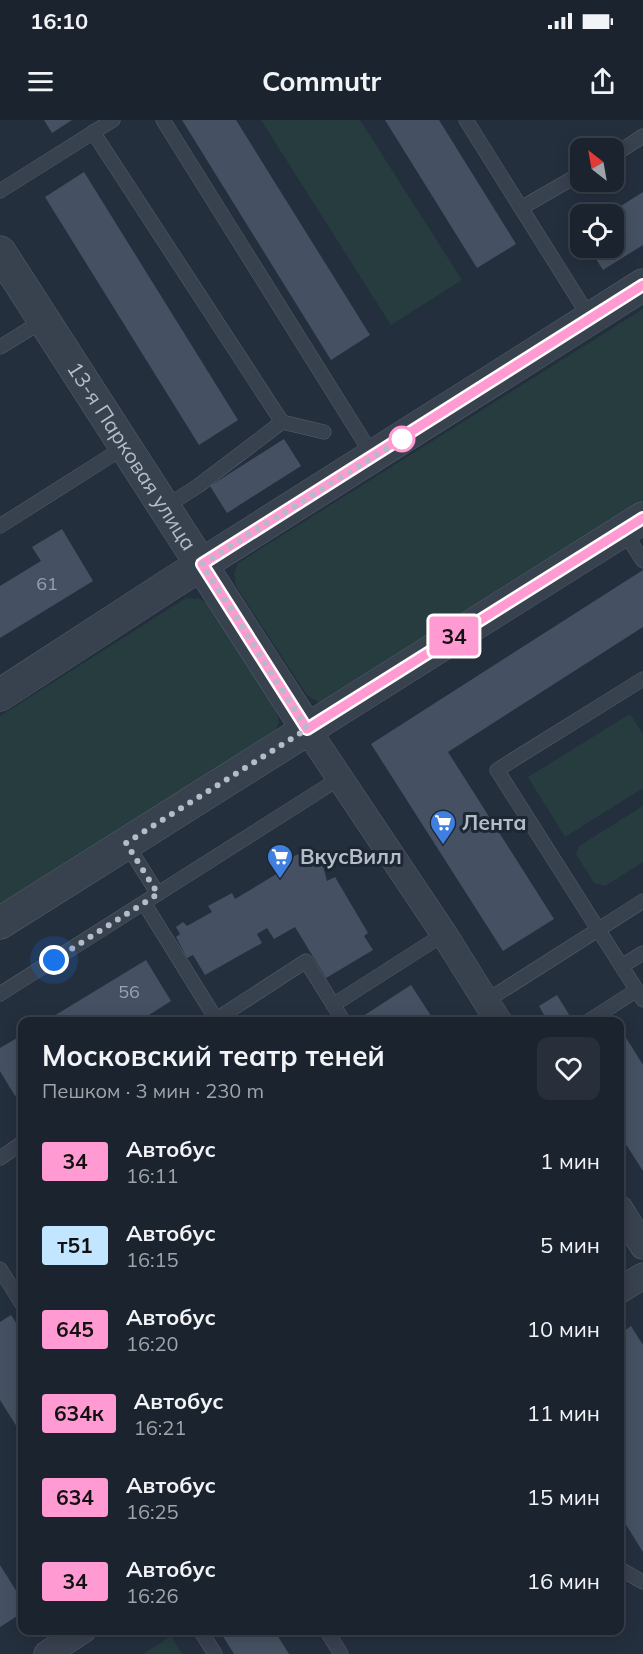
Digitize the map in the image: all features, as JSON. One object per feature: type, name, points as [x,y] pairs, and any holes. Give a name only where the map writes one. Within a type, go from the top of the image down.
[{"type":"street","name":"13-я Парковая улица","points":[[0,252],[307,729],[493,1011]]},
{"type":"street","points":[[0,695],[202,564],[643,285]]},
{"type":"street","points":[[0,923],[633,524]]},
{"type":"street","points":[[624,1215],[643,1246]]},
{"type":"street","points":[[624,1288],[643,1276]]},
{"type":"street","points":[[47,1654],[76,1635]]},
{"type":"lane","points":[[0,191],[113,120]]},
{"type":"lane","points":[[163,120],[374,457]]},
{"type":"lane","points":[[466,120],[590,318]]},
{"type":"lane","points":[[93,132],[282,422],[324,432]]},
{"type":"lane","points":[[624,148],[643,136]]},
{"type":"lane","points":[[520,208],[570,180]]},
{"type":"lane","points":[[0,347],[44,320]]},
{"type":"lane","points":[[165,507],[198,486],[282,422]]},
{"type":"lane","points":[[0,526],[126,446]]},
{"type":"lane","points":[[633,524],[643,561]]},
{"type":"lane","points":[[597,1017],[640,995],[497,770],[643,679]]},
{"type":"lane","points":[[0,994],[340,778]]},
{"type":"lane","points":[[126,843],[158,894]]},
{"type":"lane","points":[[493,1011],[598,928],[643,901]]},
{"type":"lane","points":[[144,903],[212,1017]]},
{"type":"lane","points":[[333,1005],[444,934]]},
{"type":"lane","points":[[622,966],[643,953]]},
{"type":"lane","points":[[219,1017],[306,961],[341,1017]]},
{"type":"lane","points":[[1,1155],[18,1145]]},
{"type":"lane","points":[[0,1269],[18,1298]]},
{"type":"lane","points":[[624,1571],[643,1582]]},
{"type":"lane","points":[[203,1635],[215,1654]]},
{"type":"lane","points":[[329,1635],[341,1654]]},
{"type":"green space","points":[[261,120],[360,120],[462,280],[391,325]]},
{"type":"green space","points":[[643,309],[643,503],[329,702],[318,702],[307,695],[236,586],[234,573],[238,563]]},
{"type":"green space","points":[[186,598],[200,599],[211,605],[276,710],[279,722],[274,734],[0,907],[0,716]]},
{"type":"green space","points":[[630,714],[643,734],[643,788],[565,837],[528,777]]},
{"type":"green space","points":[[643,806],[643,862],[605,886],[594,883],[576,854],[579,846]]},
{"type":"green space","points":[[171,1636],[182,1654],[143,1654]]},
{"type":"building","points":[[44,120],[72,120],[52,133]]},
{"type":"building","points":[[182,120],[236,120],[370,335],[331,360]]},
{"type":"building","points":[[385,120],[439,120],[516,244],[477,268]]},
{"type":"building","points":[[84,172],[238,420],[199,445],[45,197]]},
{"type":"building","points":[[643,192],[643,245],[624,257],[624,204]]},
{"type":"building","points":[[595,258],[622,258],[603,270]]},
{"type":"building","points":[[284,439],[301,466],[227,513],[210,486]]},
{"type":"building","points":[[62,529],[93,581],[0,638],[0,586],[41,561],[32,547]]},
{"type":"building","points":[[643,570],[643,627],[448,752],[554,919],[503,951],[371,744]]},
{"type":"building","points":[[308,850],[314,852],[322,862],[327,881],[335,877],[368,933],[364,936],[373,950],[326,978],[295,927],[274,939],[267,928],[257,934],[262,943],[205,975],[193,955],[187,958],[176,937],[180,934],[176,927],[183,922],[187,926],[212,912],[208,906],[232,893],[235,899],[290,866],[294,856]]},
{"type":"building","points":[[146,960],[171,1001],[146,1017],[52,1017]]},
{"type":"building","points":[[411,985],[432,1017],[362,1017]]},
{"type":"building","points":[[557,995],[570,1016],[545,1017],[539,1006]]},
{"type":"building","points":[[624,1034],[643,1065],[643,1171],[624,1141]]},
{"type":"building","points":[[18,1037],[18,1094],[15,1096],[0,1071],[0,1048]]},
{"type":"building","points":[[11,1315],[18,1326],[18,1429],[0,1400],[0,1322]]},
{"type":"building","points":[[631,1326],[643,1345],[643,1552],[624,1521],[624,1331]]},
{"type":"building","points":[[0,1565],[18,1594],[18,1616],[0,1627]]},
{"type":"building","points":[[222,1635],[277,1635],[289,1654],[234,1654]]},
{"type":"bus line","name":"34","points":[[643,285],[202,564],[307,729],[643,518]]},
{"type":"place","name":"Лента","points":[[443,846]]},
{"type":"place","name":"ВкусВилл","points":[[280,880]]},
{"type":"route","points":[[54,960],[158,894],[126,843],[307,729],[202,564],[402,439]]}]
